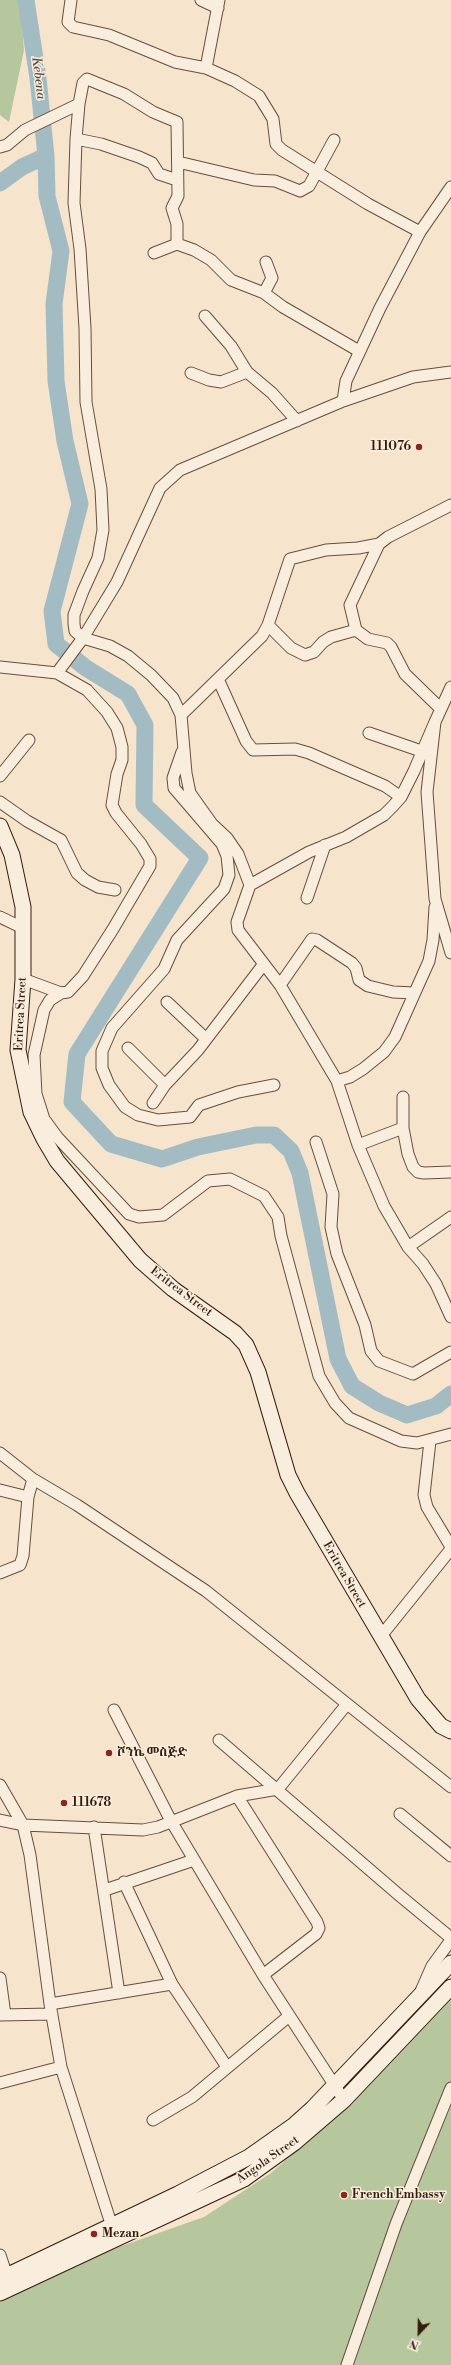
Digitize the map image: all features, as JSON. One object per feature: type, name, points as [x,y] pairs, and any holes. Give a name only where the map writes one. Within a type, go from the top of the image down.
[{"type":"main road","name":"Eritrea Street","points":[[0,826],[12,855],[19,882],[23,907],[23,979],[18,1050],[31,1112],[44,1139],[57,1162],[140,1260],[173,1289],[235,1332],[246,1345],[258,1372],[288,1475],[418,1699],[446,1728],[451,1741]]},
{"type":"main road","points":[[4,2277],[114,2232],[178,2194],[249,2157],[293,2126],[334,2086],[451,1964]]},
{"type":"main road","name":"Angola Street","points":[[0,2293],[114,2232],[196,2203],[244,2179],[294,2143],[344,2100],[451,1987]]},
{"type":"street","points":[[71,0],[68,22],[73,26],[109,36],[175,62],[206,68],[235,80],[258,96],[273,119],[276,144],[368,204],[420,232]]},
{"type":"street","points":[[201,0],[218,4],[206,68]]},
{"type":"street","points":[[177,244],[177,224],[172,208],[178,196],[178,128],[174,120],[153,112],[124,94],[93,80],[87,79],[83,83],[79,104],[76,139],[74,203],[80,249],[84,304],[86,402],[101,489],[103,530],[98,558],[74,615],[75,631],[83,638],[110,646],[128,656],[163,687],[173,698],[181,715],[186,773],[190,793],[212,824],[227,838],[238,854],[250,885]]},
{"type":"street","points":[[0,147],[7,144],[25,130],[79,104]]},
{"type":"street","points":[[76,139],[101,144],[139,157],[152,163],[159,174],[177,180]]},
{"type":"street","points":[[178,162],[254,180],[275,181],[300,191],[309,186],[319,172],[334,140]]},
{"type":"street","points":[[343,402],[346,381],[359,351],[420,232],[451,187]]},
{"type":"street","points":[[154,253],[177,244],[194,250],[211,260],[231,280],[264,293],[283,307],[359,351]]},
{"type":"street","points":[[264,293],[272,278],[266,262]]},
{"type":"street","points":[[205,316],[231,346],[247,372],[277,398],[297,421]]},
{"type":"street","points":[[191,373],[209,380],[221,382],[247,372]]},
{"type":"street","points":[[58,670],[72,650],[83,638],[117,582],[160,488],[167,480],[180,470],[343,402],[413,377],[451,372]]},
{"type":"street","points":[[441,709],[405,674],[391,647],[387,643],[368,638],[356,630],[350,605],[379,544],[388,537],[451,505]]},
{"type":"street","points":[[181,715],[262,636],[268,625],[290,559],[326,550],[358,548],[379,544]]},
{"type":"street","points":[[268,625],[291,648],[305,655],[314,652],[323,642],[331,637],[356,630]]},
{"type":"street","points":[[0,667],[58,670],[94,697],[117,728],[122,747],[122,760],[117,774],[112,805],[116,813],[141,844],[150,859],[150,866],[83,976],[68,992],[61,992],[23,979]]},
{"type":"street","points":[[218,679],[246,741],[254,750],[295,749],[309,753],[385,786],[401,797]]},
{"type":"street","points":[[451,687],[435,722],[424,752],[401,797],[384,815],[346,837],[276,868],[250,885],[237,922],[238,930],[263,965],[280,985],[337,1081],[358,1145],[384,1206],[408,1247],[423,1264],[436,1284],[451,1317]]},
{"type":"street","points":[[337,1081],[350,1077],[384,1052],[404,1021],[414,993],[430,961],[434,940],[435,899],[428,792],[435,722]]},
{"type":"street","points":[[369,733],[424,752]]},
{"type":"street","points":[[0,776],[29,740]]},
{"type":"street","points":[[184,745],[173,778],[174,788],[222,844],[227,856],[229,875],[224,889],[177,940],[164,969],[112,1028],[102,1051],[102,1068],[109,1085],[125,1107],[138,1115],[158,1120],[190,1117],[200,1105],[238,1092],[274,1084]]},
{"type":"street","points":[[0,802],[27,821],[61,840],[77,873],[85,880],[98,887],[114,890]]},
{"type":"street","points":[[307,898],[326,845]]},
{"type":"street","points":[[435,899],[451,953]]},
{"type":"street","points":[[0,917],[23,928]]},
{"type":"street","points":[[280,985],[312,940],[316,940],[352,963],[356,968],[359,980],[368,986],[394,992],[414,993]]},
{"type":"street","points":[[153,1103],[165,1085],[186,1064],[263,965]]},
{"type":"street","points":[[45,987],[50,1000]]},
{"type":"street","points":[[61,992],[50,1000],[44,1010],[34,1055],[36,1094],[44,1119],[58,1138],[129,1214],[139,1217],[163,1215],[208,1181],[230,1179],[264,1196],[278,1216],[281,1236],[319,1376],[335,1403],[349,1418],[401,1441],[416,1443],[430,1441],[451,1434]]},
{"type":"street","points":[[167,1002],[206,1038]]},
{"type":"street","points":[[128,1048],[165,1085]]},
{"type":"street","points":[[403,1097],[403,1128],[408,1154],[413,1167],[418,1172],[451,1172]]},
{"type":"street","points":[[358,1145],[403,1128]]},
{"type":"street","points":[[316,1142],[333,1194],[331,1227],[337,1254],[365,1325],[372,1351],[379,1361],[413,1374],[451,1352]]},
{"type":"street","points":[[408,1247],[451,1217]]},
{"type":"street","points":[[381,1636],[451,1548],[427,1507],[424,1496],[430,1441]]},
{"type":"street","points":[[0,1453],[33,1479],[77,1505],[206,1591],[450,1784]]},
{"type":"street","points":[[0,1573],[20,1565],[22,1560],[28,1497],[33,1479]]},
{"type":"street","points":[[0,1490],[28,1497]]},
{"type":"street","points":[[0,1820],[23,1825],[144,1830],[237,1796],[278,1789],[347,1704]]},
{"type":"street","points":[[114,1710],[171,1821],[263,1975],[344,2100]]},
{"type":"street","points":[[220,1740],[451,1939],[432,1966],[417,1999]]},
{"type":"street","points":[[0,1785],[23,1825],[30,1855],[51,2009],[61,2067],[114,2232]]},
{"type":"street","points":[[237,1796],[318,1922],[319,1928],[316,1934],[263,1975]]},
{"type":"street","points":[[400,1814],[451,1856]]},
{"type":"street","points":[[94,1827],[105,1890],[119,1993]]},
{"type":"street","points":[[105,1890],[124,1882],[194,1860]]},
{"type":"street","points":[[124,1882],[172,1984],[228,2067]]},
{"type":"street","points":[[0,1978],[3,2015],[51,2009],[119,1993],[172,1984]]},
{"type":"street","points":[[153,2120],[182,2104],[289,2016]]},
{"type":"street","points":[[0,2083],[61,2067]]},
{"type":"street","points":[[347,2365],[396,2224],[451,2088]]},
{"type":"street","points":[[0,2255],[4,2277]]},
{"type":"green space","points":[[0,0],[20,0],[24,50],[9,122],[0,115]]},
{"type":"green space","name":"French Embassy","points":[[451,1995],[451,2365],[0,2365],[0,2297],[93,2256],[204,2217],[271,2173],[334,2117]]},
{"type":"waterway","name":"Kebena","points":[[26,0],[38,78],[46,156],[47,196],[61,251],[54,304],[56,381],[65,441],[80,504],[52,611],[56,644],[86,668],[128,694],[145,725],[144,805],[200,858],[77,1054],[72,1102],[111,1144],[162,1159],[198,1147],[256,1135],[274,1135],[291,1151],[300,1173],[338,1359],[352,1386],[379,1403],[407,1415],[436,1406],[451,1394]]},
{"type":"waterway","points":[[0,183],[22,167],[46,156]]},
{"type":"place","name":"111076","points":[[419,447]]},
{"type":"place","name":"ሾንኬ መስጅድ","points":[[109,1753]]},
{"type":"place","name":"111678","points":[[64,1803]]},
{"type":"place","name":"French Embassy","points":[[344,2195]]},
{"type":"place","name":"Mezan","points":[[94,2234]]}]
